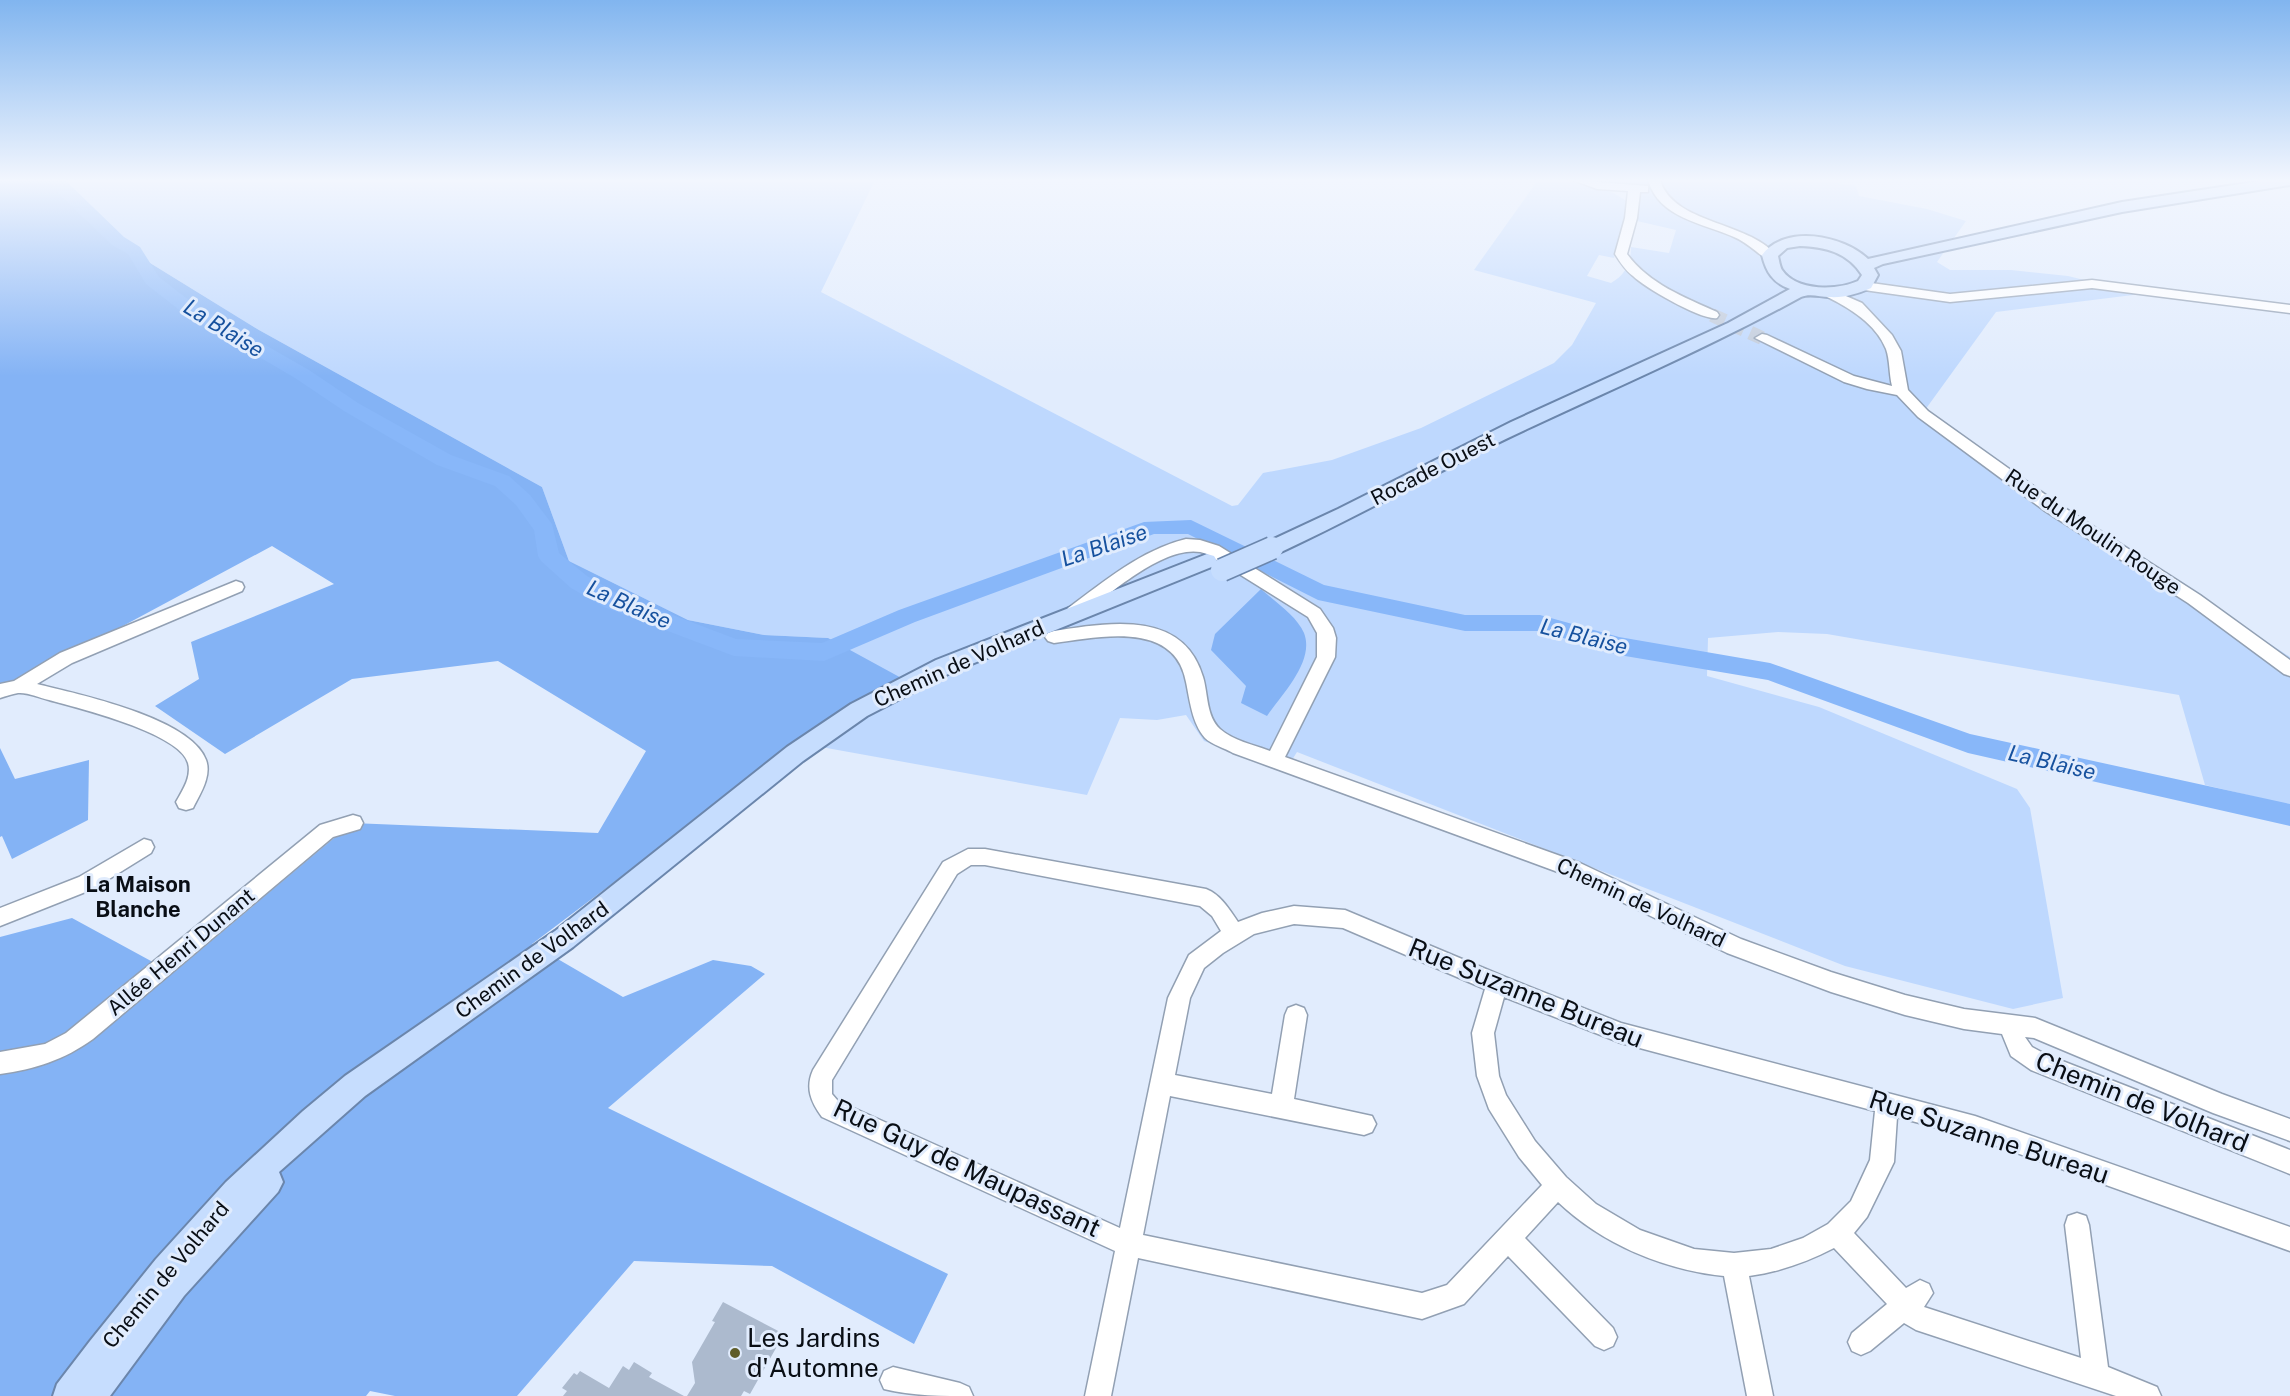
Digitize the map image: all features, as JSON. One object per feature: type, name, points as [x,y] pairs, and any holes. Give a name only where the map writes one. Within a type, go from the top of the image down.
[{"type":"main road","points":[[1789,245],[1776,250],[1771,267],[1783,278],[1806,289],[1832,294],[1862,285],[1878,260],[1945,245]]},
{"type":"main road","points":[[1827,245],[1851,254],[1913,245]]},
{"type":"main road","points":[[1851,254],[1862,285]]},
{"type":"main road","name":"Rocade Ouest","points":[[1265,544],[1491,425],[1721,321],[1760,300],[1777,287],[1783,278]]},
{"type":"main road","name":"Rocade Ouest","points":[[1054,637],[1214,565],[1345,514],[1518,426],[1734,327],[1795,292],[1806,289]]},
{"type":"main road","name":"Rocade Ouest","points":[[1068,616],[1214,565]]},
{"type":"main road","name":"Chemin de Volhard","points":[[69,1396],[143,1297],[184,1247],[276,1153],[355,1086],[564,939],[795,754],[859,710],[944,666],[1068,616]]},
{"type":"main road","name":"Chemin de Volhard","points":[[90,1396],[173,1285],[214,1238],[263,1186],[346,1112],[591,933],[842,739],[879,716],[931,689],[1054,637]]},
{"type":"street","points":[[1623,245],[1621,254],[1626,264],[1637,275],[1712,315]]},
{"type":"street","points":[[1764,245],[1776,250]]},
{"type":"street","points":[[1862,285],[1950,298],[2092,284],[2290,309]]},
{"type":"street","points":[[1762,338],[1864,384],[1885,390],[1901,391],[1896,373],[1894,351],[1862,285]]},
{"type":"street","name":"Rue du Moulin Rouge","points":[[1901,391],[1923,414],[2026,489],[2194,599],[2290,669]]},
{"type":"street","points":[[1068,616],[1143,565],[1175,547],[1187,544],[1203,546],[1314,613],[1324,625],[1329,639],[1326,657],[1275,759]]},
{"type":"street","points":[[0,691],[19,686],[66,658],[236,587]]},
{"type":"street","name":"Chemin de Volhard","points":[[1054,637],[1115,629],[1159,635],[1172,642],[1183,652],[1192,669],[1203,719],[1212,733],[1240,748],[1573,869],[1734,946],[1831,982],[1915,1008],[1964,1019],[2035,1028],[2222,1106],[2290,1130]]},
{"type":"street","points":[[19,686],[133,717],[187,743],[197,758],[198,780],[186,802]]},
{"type":"street","name":"Allée Henri Dunant","points":[[0,1063],[32,1059],[59,1051],[85,1032],[327,831],[353,823]]},
{"type":"street","points":[[0,917],[86,883],[144,847]]},
{"type":"street","name":"Rue Guy de Maupassant","points":[[1234,933],[1219,910],[1206,898],[985,857],[968,857],[950,868],[821,1078],[821,1097],[830,1109],[1128,1244],[1422,1306],[1455,1295],[1558,1185]]},
{"type":"street","name":"Rue Suzanne Bureau","points":[[1098,1396],[1179,998],[1196,962],[1234,933],[1273,918],[1295,914],[1318,914],[1345,919],[1621,1034],[1976,1127],[2290,1239]]},
{"type":"street","points":[[1497,984],[1482,1033],[1488,1077],[1497,1101],[1527,1149],[1558,1185],[1587,1213],[1634,1240],[1694,1261],[1734,1265],[1771,1261],[1808,1248],[1837,1233],[1859,1209],[1882,1162],[1887,1103]]},
{"type":"street","points":[[1281,1108],[1296,1015]]},
{"type":"street","name":"Chemin de Volhard","points":[[2014,1026],[2012,1034],[2017,1046],[2029,1059],[2290,1162]]},
{"type":"street","points":[[1161,1083],[1364,1124]]},
{"type":"street","points":[[2077,1225],[2096,1375]]},
{"type":"street","points":[[1837,1233],[1912,1299],[1916,1317],[2096,1375],[2148,1396]]},
{"type":"street","points":[[1507,1238],[1604,1337]]},
{"type":"street","points":[[1734,1265],[1760,1396]]},
{"type":"street","points":[[1861,1342],[1912,1299]]},
{"type":"street","points":[[893,1380],[960,1396]]},
{"type":"shaded area","points":[[0,245],[127,245],[142,258],[259,330],[542,487],[569,561],[688,620],[764,635],[828,638],[905,680],[799,743],[532,944],[623,997],[713,960],[751,966],[765,974],[608,1108],[948,1274],[914,1344],[772,1266],[634,1261],[517,1396],[395,1396],[370,1391],[366,1396],[0,1396],[0,937],[72,918],[173,973],[352,823],[598,833],[646,751],[498,661],[352,679],[225,754],[155,706],[199,679],[191,642],[334,584],[272,546],[0,692]]},
{"type":"shaded area","points":[[127,245],[844,245],[821,292],[1232,506],[1238,505],[1263,473],[1332,460],[1421,428],[1554,363],[1572,345],[1596,303],[1474,270],[1492,245],[1617,245],[1614,258],[1599,255],[1587,276],[1611,283],[1626,268],[1630,259],[1631,247],[1669,253],[1671,245],[1949,245],[1937,262],[1950,270],[2011,270],[2068,276],[2141,294],[1996,312],[1925,410],[2087,523],[2290,657],[2290,805],[2205,785],[2179,695],[1827,634],[1778,632],[1708,638],[1707,676],[1819,707],[2017,789],[2030,808],[2063,998],[2013,1009],[1845,966],[1297,752],[1285,771],[1204,741],[1186,715],[1157,720],[1120,718],[1087,795],[799,743],[828,638],[764,635],[688,620],[569,561],[542,487],[259,330],[142,258]]},
{"type":"shaded area","points":[[1261,589],[1285,609],[1301,627],[1306,644],[1301,666],[1267,716],[1241,703],[1246,686],[1211,650],[1215,634]]},
{"type":"shaded area","points":[[0,748],[15,779],[89,760],[88,820],[12,859],[2,836],[0,837]]},
{"type":"building","name":"Les Jardins d'Automne","points":[[723,1302],[784,1334],[750,1394],[744,1391],[741,1396],[687,1396],[695,1383],[692,1362],[715,1322],[712,1321]]},
{"type":"building","points":[[634,1362],[652,1373],[649,1377],[684,1396],[563,1396],[567,1391],[562,1388],[574,1373],[577,1375],[580,1371],[609,1388],[623,1366],[629,1370]]},
{"type":"waterway","name":"La Blaise","points":[[125,245],[134,251],[152,280],[188,308],[302,374],[351,407],[444,460],[502,481],[523,500],[544,529],[549,556],[579,582],[612,601],[734,647],[824,652],[907,616],[1152,527],[1191,527],[1318,592],[1465,623],[1540,623],[1619,646],[1770,672],[1968,743],[2290,815]]},
{"type":"tunnel","points":[[1712,315],[1762,338]]},
{"type":"place","name":"Les Jardins d'Automne","points":[[735,1353]]},
{"type":"district","name":"La Maison Blanche","points":[[138,896]]}]
